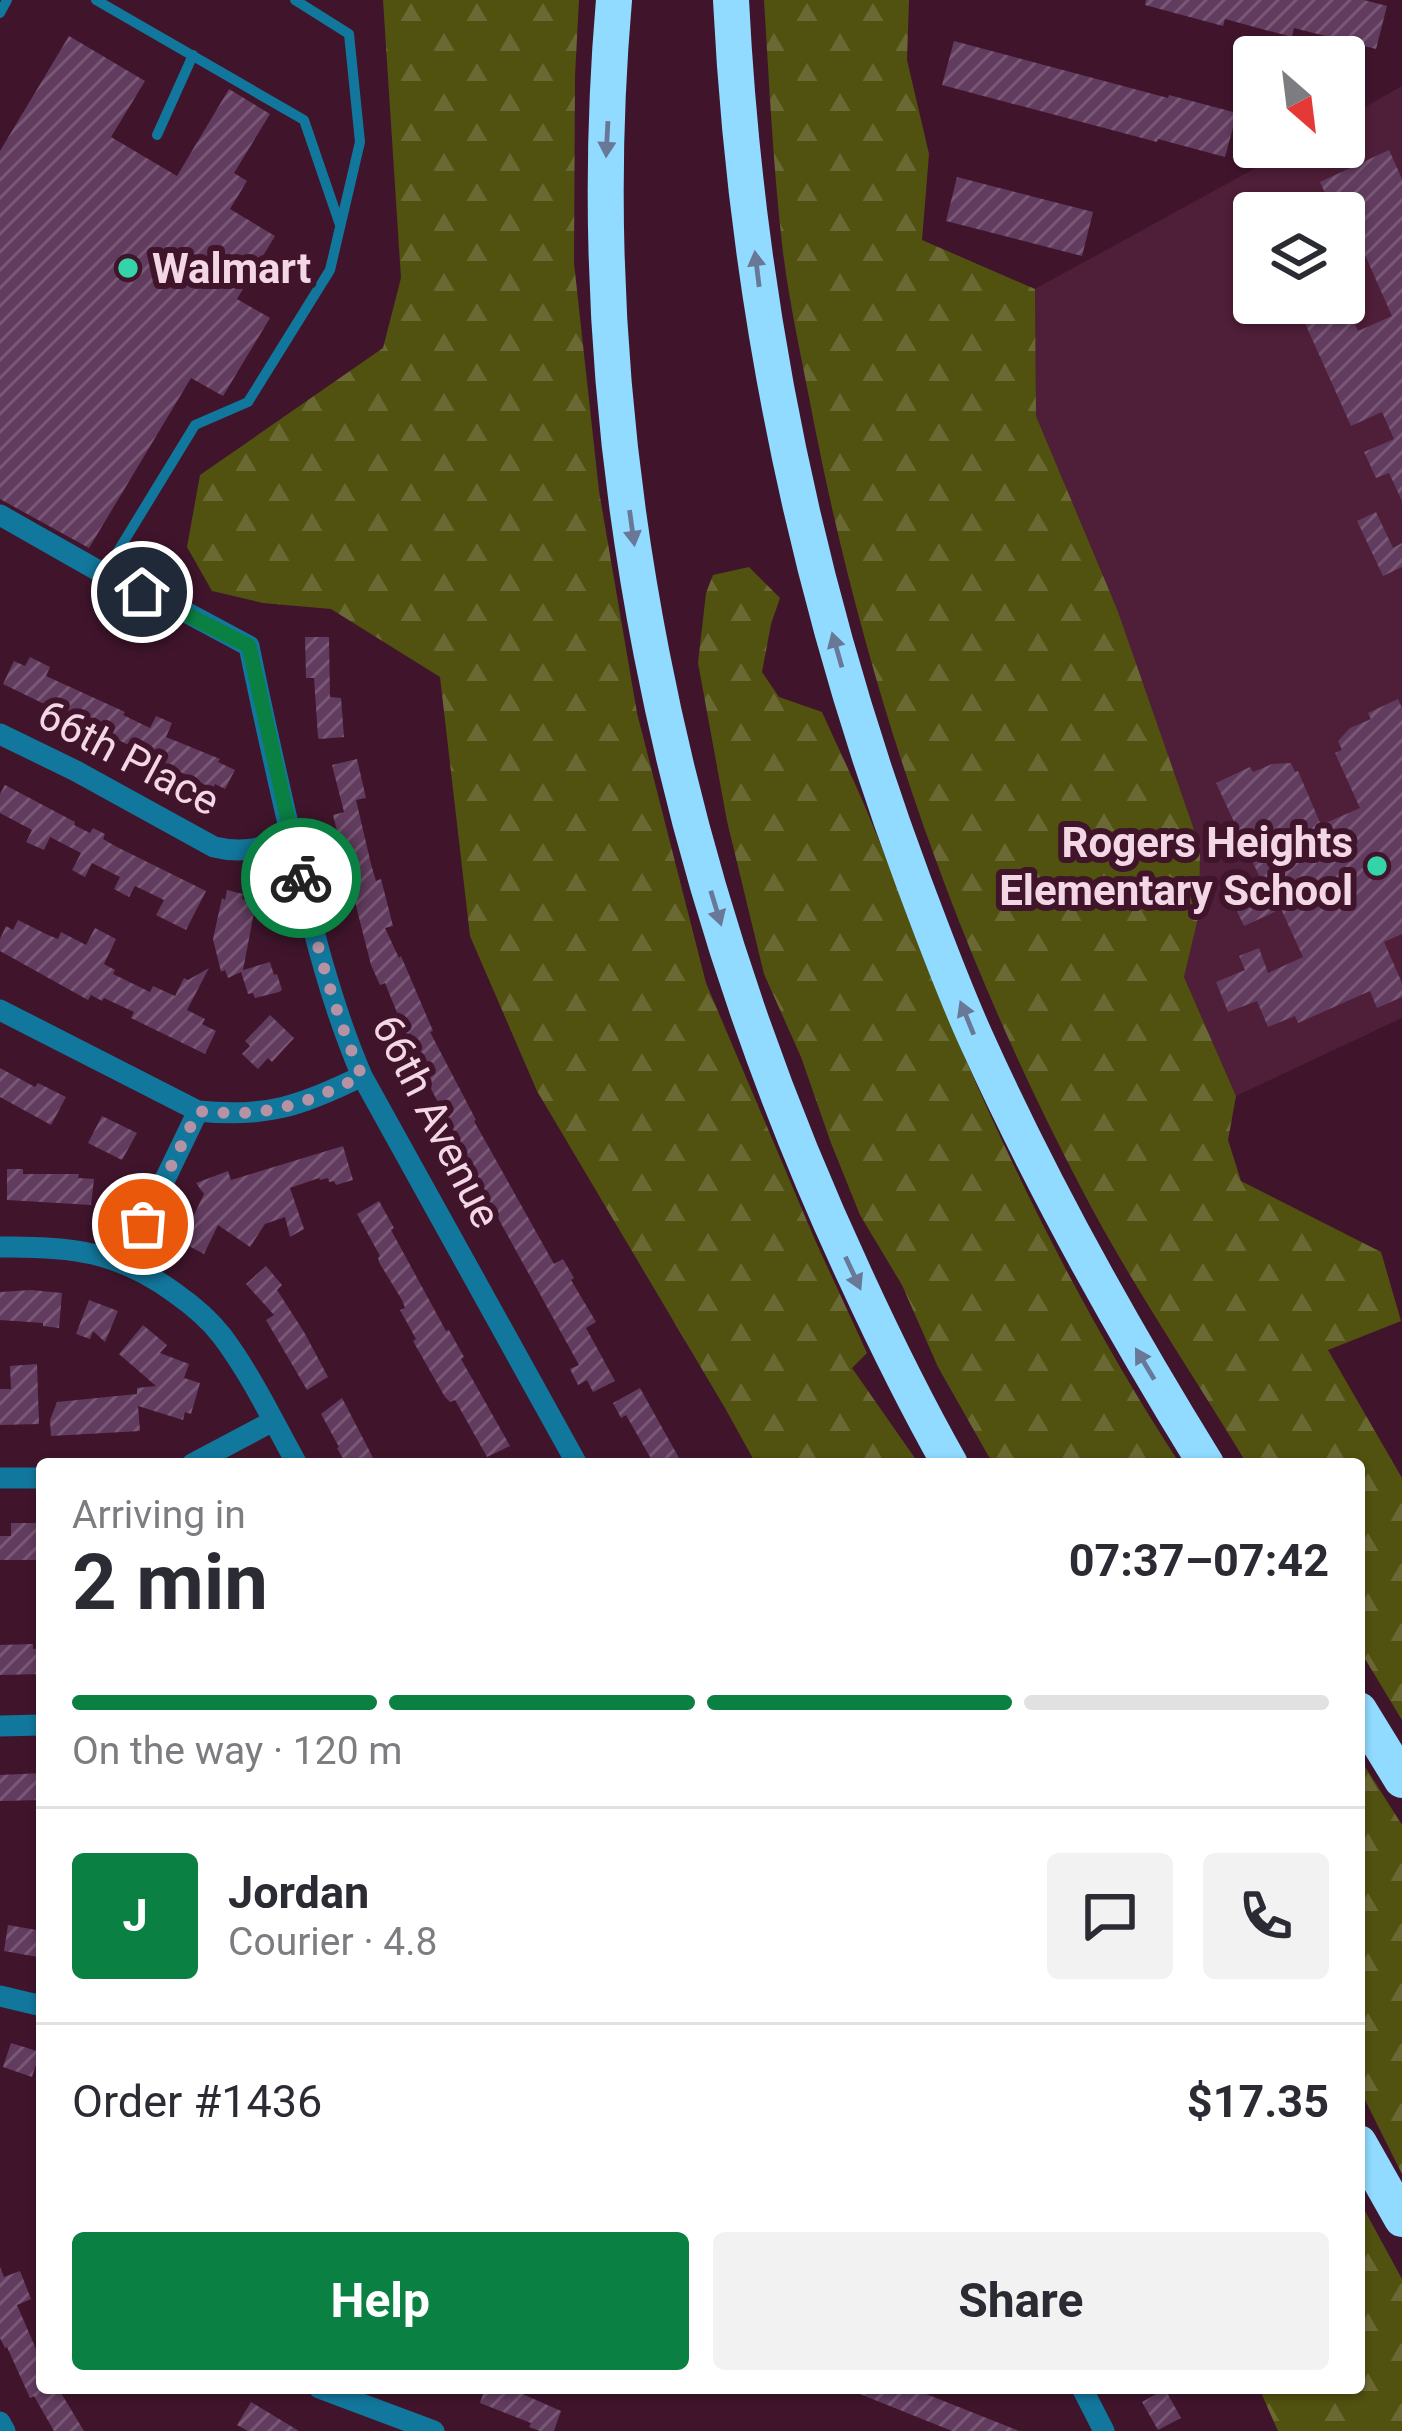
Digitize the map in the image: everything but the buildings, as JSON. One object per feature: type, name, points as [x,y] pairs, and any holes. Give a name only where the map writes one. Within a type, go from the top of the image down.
[{"type":"highway","points":[[614,0],[605,172],[608,303],[633,538],[675,756],[743,996],[788,1120],[887,1345],[947,1458]]},
{"type":"highway","points":[[731,0],[743,165],[779,405],[797,496],[858,721],[892,825],[976,1038],[1079,1248],[1202,1458]]},
{"type":"highway","points":[[1365,1720],[1402,1780]]},
{"type":"highway","points":[[1365,2153],[1402,2218]]},
{"type":"street","name":"66th Avenue","points":[[0,514],[104,574],[249,646],[321,960],[350,1047],[574,1458]]},
{"type":"street","name":"66th Place","points":[[0,734],[214,847],[252,850],[291,837]]},
{"type":"street","points":[[0,1010],[198,1111],[282,1110],[362,1076]]},
{"type":"street","points":[[125,1262],[198,1111]]},
{"type":"street","points":[[0,1247],[97,1253],[125,1262],[191,1304],[220,1333],[294,1458]]},
{"type":"street","points":[[203,1458],[273,1421]]},
{"type":"street","points":[[0,1478],[36,1478]]},
{"type":"street","points":[[0,1726],[36,1725]]},
{"type":"street","points":[[0,1996],[36,2005]]},
{"type":"street","points":[[336,2394],[434,2431]]},
{"type":"street","points":[[1080,2394],[1104,2431]]},
{"type":"street","points":[[0,2422],[5,2431]]},
{"type":"lane","points":[[0,13],[7,0]]},
{"type":"lane","points":[[96,0],[304,119],[340,226]]},
{"type":"lane","points":[[104,574],[195,424],[248,402],[330,271],[360,142],[349,34],[295,0]]},
{"type":"lane","points":[[157,135],[193,56]]},
{"type":"shaded area","points":[[1402,86],[1402,1018],[1236,1096],[1184,977],[1199,914],[1153,717],[1117,609],[1036,416],[1035,289],[1256,168],[1365,168],[1365,107]]},
{"type":"green space","points":[[383,0],[579,0],[574,263],[599,491],[637,713],[706,983],[867,1353],[852,1368],[915,1458],[753,1458],[537,1091],[470,936],[440,677],[331,609],[263,603],[212,591],[187,547],[200,475],[383,348],[401,278]]},
{"type":"green space","points":[[764,0],[909,0],[907,60],[929,154],[922,240],[1035,289],[1036,416],[1117,609],[1200,847],[1199,914],[1184,977],[1236,1096],[1228,1140],[1241,1181],[1381,1252],[1401,1321],[1328,1350],[1402,1478],[1402,1720],[1365,1659],[1365,1458],[1243,1458],[1079,1184],[992,1002],[954,908],[888,717],[835,522],[792,311],[774,153]]},
{"type":"green space","points":[[749,567],[780,598],[762,672],[779,697],[822,712],[1010,1157],[1090,1314],[1176,1458],[990,1458],[938,1367],[902,1285],[860,1215],[801,1057],[764,974],[727,821],[698,663],[706,593],[713,575]]},
{"type":"green space","points":[[1365,1766],[1402,1825],[1402,2174],[1365,2100]]},
{"type":"green space","points":[[1365,2211],[1402,2279],[1402,2431],[1278,2431],[1262,2394],[1365,2394]]},
{"type":"way so far","points":[[143,1224],[198,1111],[282,1110],[362,1076],[321,960],[301,878]]},
{"type":"place","name":"Walmart","points":[[128,268]]},
{"type":"place","name":"Rogers Heights Elementary School","points":[[1377,866]]},
{"type":"route","points":[[142,592],[249,646],[301,878]]}]
